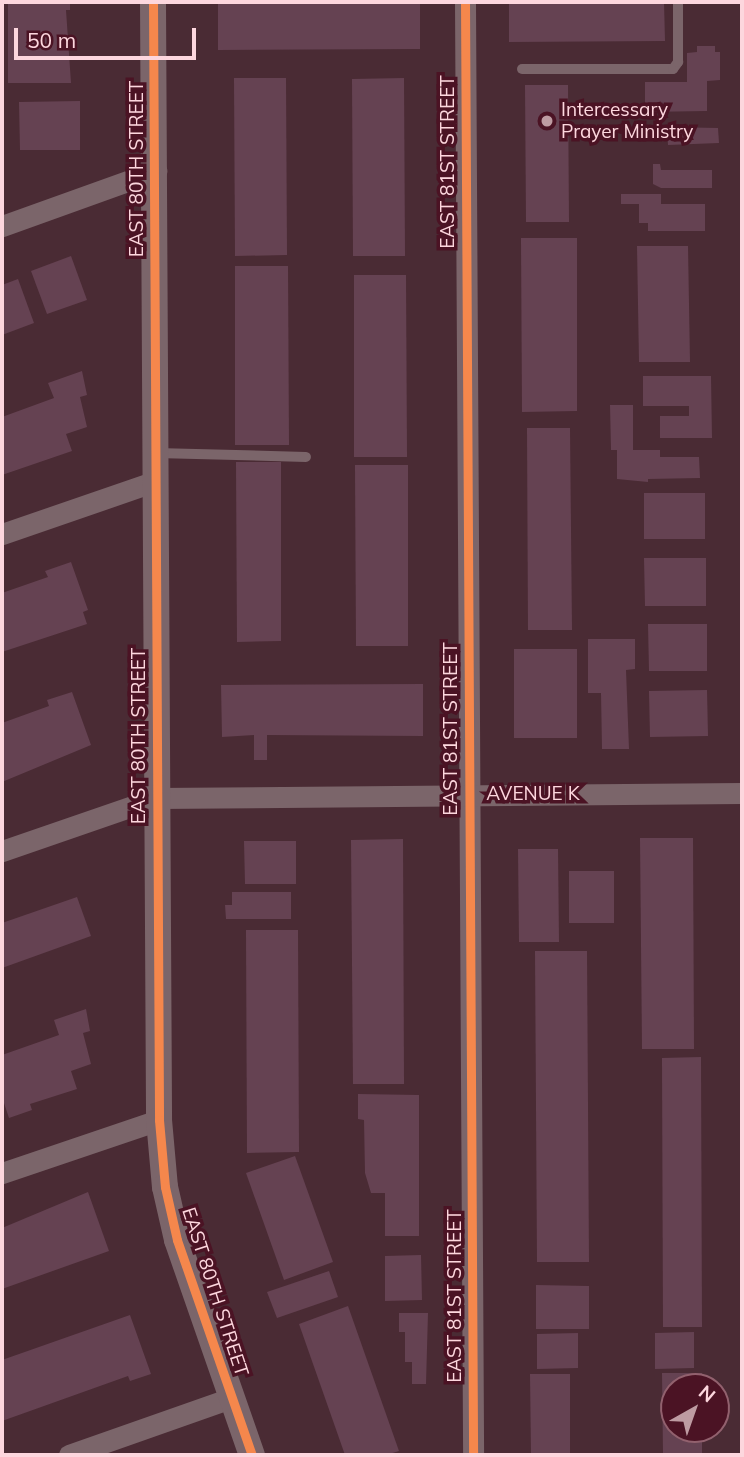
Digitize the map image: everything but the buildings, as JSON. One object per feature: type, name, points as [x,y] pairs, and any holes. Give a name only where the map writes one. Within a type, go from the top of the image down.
[{"type":"street","name":"EAST 80TH STREET","points":[[153,2],[159,1120],[164,1187],[177,1240],[251,1455]]},
{"type":"street","name":"EAST 81ST STREET","points":[[465,2],[473,1455]]},
{"type":"street","points":[[2,226],[156,171]]},
{"type":"street","points":[[2,534],[156,481]]},
{"type":"street","name":"AVENUE K","points":[[2,851],[156,798],[742,793]]},
{"type":"street","points":[[2,1172],[159,1120]]},
{"type":"street","points":[[69,1455],[231,1398]]},
{"type":"lane","points":[[522,69],[673,69],[678,62],[678,2]]},
{"type":"lane","points":[[156,453],[306,457]]},
{"type":"cycle path","points":[[153,2],[159,1120],[165,1187],[177,1240],[252,1455]]},
{"type":"cycle path","points":[[465,2],[473,1455]]},
{"type":"place","name":"Intercessary Prayer Ministry","points":[[547,121]]}]
